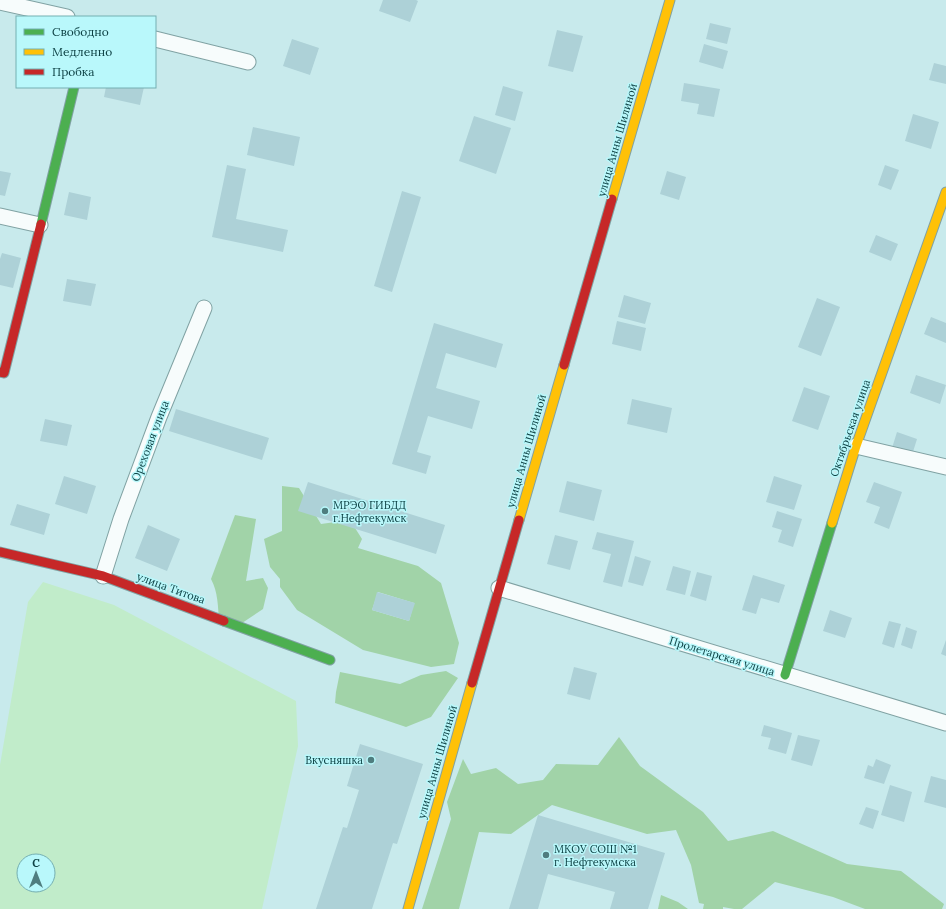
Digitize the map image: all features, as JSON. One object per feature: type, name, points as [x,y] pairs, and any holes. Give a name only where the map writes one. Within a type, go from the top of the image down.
[{"type":"street","name":"улица Анны Шилиной","points":[[408,909],[499,588],[670,0]]},
{"type":"street","points":[[0,2],[63,16]]},
{"type":"street","points":[[156,39],[248,62]]},
{"type":"street","points":[[2,373],[74,88]]},
{"type":"street","name":"Октябрьская улица","points":[[785,675],[856,446],[946,192]]},
{"type":"street","points":[[0,216],[40,225]]},
{"type":"street","name":"Ореховая улица","points":[[103,576],[121,519],[159,417],[204,308]]},
{"type":"street","points":[[856,446],[946,467]]},
{"type":"street","name":"улица Титова","points":[[0,552],[103,576],[330,660]]},
{"type":"street","name":"Пролетарская улица","points":[[499,588],[946,723]]},
{"type":"green space","points":[[282,486],[299,488],[321,524],[350,520],[362,539],[358,548],[418,566],[441,583],[459,643],[454,664],[431,667],[363,650],[297,610],[280,587],[280,579],[270,567],[264,539],[282,531]],"holes":[[[378,592],[414,603],[409,621],[372,610]]]},
{"type":"green space","points":[[235,515],[256,519],[246,581],[263,578],[268,588],[263,609],[233,629],[219,622],[216,594],[211,579]]},
{"type":"green space","points":[[43,582],[114,605],[296,701],[298,746],[262,909],[0,909],[0,765],[28,602]]},
{"type":"green space","points":[[446,671],[458,678],[431,717],[406,727],[335,703],[340,672],[400,684],[421,675]]},
{"type":"green space","points":[[619,737],[640,766],[703,812],[728,841],[773,831],[847,864],[901,871],[944,904],[942,909],[865,909],[833,897],[775,882],[742,909],[723,907],[723,909],[703,909],[704,904],[699,903],[691,865],[676,830],[647,834],[552,805],[511,834],[479,832],[459,909],[422,909],[451,819],[447,802],[463,759],[471,774],[496,768],[518,784],[543,780],[556,764],[598,765]]},
{"type":"green space","points":[[661,895],[678,902],[688,909],[658,909]]},
{"type":"building","points":[[383,0],[418,1],[410,22],[379,11]]},
{"type":"building","points":[[710,23],[731,28],[727,44],[706,39]]},
{"type":"building","points":[[557,30],[583,36],[573,72],[548,66]]},
{"type":"building","points":[[292,39],[319,48],[310,75],[283,66]]},
{"type":"building","points":[[704,44],[728,51],[723,69],[699,62]]},
{"type":"building","points":[[934,63],[946,66],[946,84],[929,80]]},
{"type":"building","points":[[684,83],[720,89],[714,117],[697,114],[699,104],[681,101]]},
{"type":"building","points":[[503,86],[523,92],[515,121],[495,115]]},
{"type":"building","points":[[106,88],[144,88],[140,105],[104,97]]},
{"type":"building","points":[[913,114],[939,122],[931,149],[905,141]]},
{"type":"building","points":[[474,116],[511,128],[496,174],[459,161]]},
{"type":"building","points":[[253,127],[300,137],[294,166],[247,155]]},
{"type":"building","points":[[227,165],[246,169],[236,219],[288,230],[283,252],[212,237]]},
{"type":"building","points":[[885,165],[899,170],[891,190],[878,185]]},
{"type":"building","points":[[0,171],[11,173],[5,196],[0,195]]},
{"type":"building","points":[[667,171],[686,177],[679,200],[660,194]]},
{"type":"building","points":[[402,191],[421,197],[392,292],[374,286]]},
{"type":"building","points":[[69,192],[91,197],[87,220],[64,215]]},
{"type":"building","points":[[876,235],[898,244],[891,261],[869,252]]},
{"type":"building","points":[[2,253],[21,258],[13,288],[0,285],[0,259]]},
{"type":"building","points":[[67,279],[96,284],[91,306],[63,301]]},
{"type":"building","points":[[624,295],[651,303],[645,324],[618,317]]},
{"type":"building","points":[[817,298],[840,307],[821,356],[798,347]]},
{"type":"building","points":[[931,317],[946,323],[946,343],[924,334]]},
{"type":"building","points":[[617,321],[646,328],[641,351],[612,344]]},
{"type":"building","points":[[434,323],[503,344],[496,368],[446,353],[436,388],[480,401],[472,429],[428,416],[417,452],[431,456],[426,474],[392,464]]},
{"type":"building","points":[[916,375],[946,385],[940,404],[910,393]]},
{"type":"building","points":[[804,387],[830,396],[818,430],[792,421]]},
{"type":"building","points":[[632,399],[672,408],[667,433],[627,424]]},
{"type":"building","points":[[176,409],[269,438],[262,460],[169,431]]},
{"type":"building","points":[[45,419],[72,425],[67,446],[40,441]]},
{"type":"building","points":[[897,432],[917,439],[912,455],[892,448]]},
{"type":"building","points":[[64,476],[96,486],[87,514],[55,504]]},
{"type":"building","points":[[774,476],[802,485],[794,510],[766,502]]},
{"type":"building","points":[[567,481],[602,490],[594,521],[559,512]]},
{"type":"building","points":[[308,482],[445,525],[436,554],[298,511]]},
{"type":"building","points":[[874,482],[902,492],[889,529],[874,523],[880,507],[866,502]]},
{"type":"building","points":[[17,504],[50,514],[44,535],[10,525]]},
{"type":"building","points":[[777,511],[802,519],[793,547],[778,542],[782,530],[772,527]]},
{"type":"building","points":[[148,525],[180,539],[167,571],[135,558]]},
{"type":"building","points":[[597,532],[634,541],[622,587],[603,582],[611,554],[592,549]]},
{"type":"building","points":[[555,535],[578,541],[570,570],[547,564]]},
{"type":"building","points":[[635,556],[651,561],[643,586],[628,582]]},
{"type":"building","points":[[673,566],[691,571],[685,595],[666,590]]},
{"type":"building","points":[[697,572],[712,576],[706,601],[690,596]]},
{"type":"building","points":[[753,575],[785,585],[779,603],[761,598],[756,614],[742,610]]},
{"type":"building","points":[[377,592],[415,603],[409,621],[372,610]]},
{"type":"building","points":[[830,610],[852,618],[845,638],[823,631]]},
{"type":"building","points":[[889,621],[901,624],[894,648],[882,644]]},
{"type":"building","points":[[906,627],[917,631],[912,649],[901,645]]},
{"type":"building","points":[[946,640],[946,656],[941,654]]},
{"type":"building","points":[[574,667],[597,673],[590,700],[567,694]]},
{"type":"building","points":[[764,725],[792,733],[786,754],[768,749],[771,738],[761,736]]},
{"type":"building","points":[[798,735],[820,740],[812,766],[791,760]]},
{"type":"building","points":[[360,744],[423,764],[397,844],[393,843],[372,909],[316,909],[343,827],[347,828],[359,790],[347,786]]},
{"type":"building","points":[[876,759],[891,765],[884,784],[864,778],[868,765],[873,767]]},
{"type":"building","points":[[931,776],[946,780],[946,808],[924,802]]},
{"type":"building","points":[[890,785],[912,792],[904,822],[881,815]]},
{"type":"building","points":[[866,807],[879,811],[873,829],[859,824]]},
{"type":"building","points":[[538,815],[665,853],[648,909],[610,909],[615,892],[548,874],[538,909],[509,909]]},
{"type":"traffic: fast","points":[[41,224],[74,88]]},
{"type":"traffic: fast","points":[[785,675],[832,523]]},
{"type":"traffic: fast","points":[[224,621],[330,660]]},
{"type":"traffic: slow","points":[[612,199],[670,0]]},
{"type":"traffic: slow","points":[[832,523],[856,446],[946,192]]},
{"type":"traffic: slow","points":[[519,520],[564,365]]},
{"type":"traffic: slow","points":[[408,909],[472,683]]},
{"type":"traffic: jam","points":[[564,365],[612,199]]},
{"type":"traffic: jam","points":[[0,372],[4,373],[41,224]]},
{"type":"traffic: jam","points":[[472,683],[519,520]]},
{"type":"traffic: jam","points":[[0,552],[103,576],[224,621]]},
{"type":"place","name":"МРЭО ГИБДД г.Нефтекумск","points":[[325,511]]},
{"type":"place","name":"Вкусняшка","points":[[371,760]]},
{"type":"place","name":"МКОУ СОШ №1 г. Нефтекумска","points":[[546,855]]}]
